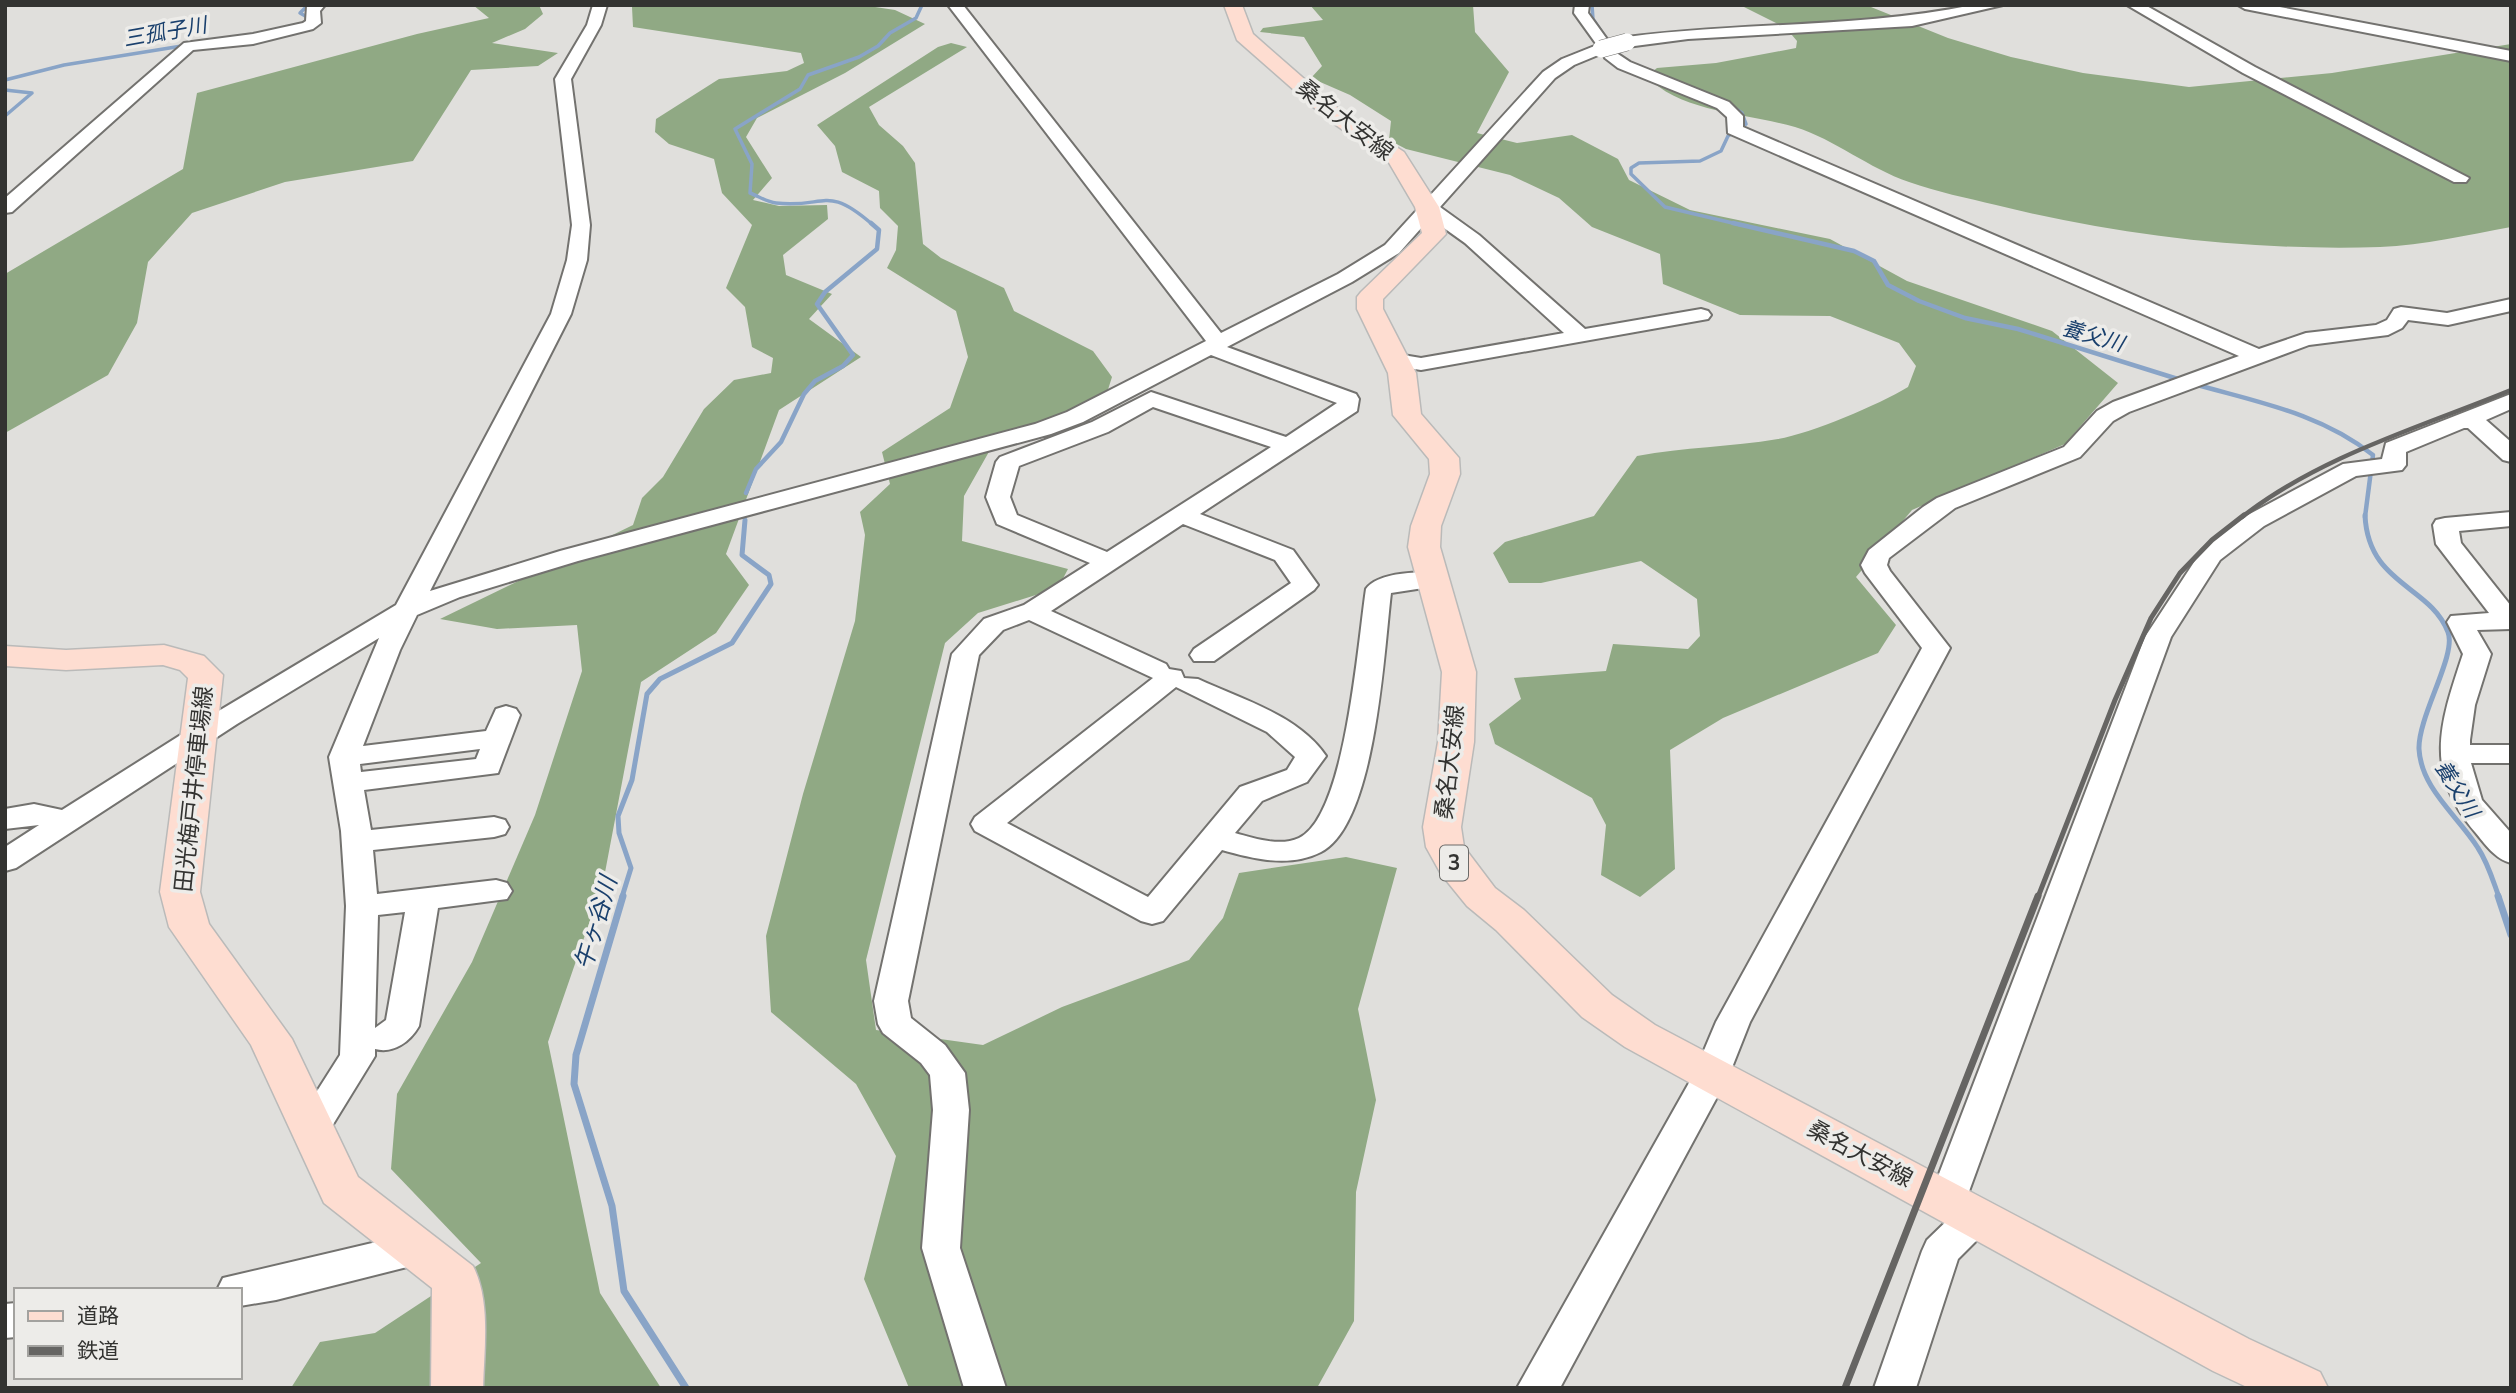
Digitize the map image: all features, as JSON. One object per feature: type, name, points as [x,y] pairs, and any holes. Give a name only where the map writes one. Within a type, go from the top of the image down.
[{"type":"main road","name":"桑名大安線","points":[[1233,5],[1244,36],[1334,115],[1396,157],[1427,207],[1434,234],[1370,297],[1370,309],[1397,360],[1407,415],[1444,458],[1445,474],[1426,526],[1424,547],[1459,672],[1456,742],[1442,827],[1445,847],[1455,865],[1481,897],[1510,920],[1597,1006],[1640,1036],[2231,1355],[2302,1388]]},
{"type":"main road","name":"田光梅戸井停車場線","points":[[5,656],[66,660],[164,654],[192,663],[206,675],[180,892],[189,927],[270,1039],[341,1190],[419,1248],[456,1280],[459,1325],[457,1388]]},
{"type":"street","points":[[5,208],[189,46],[253,39],[308,26],[314,23],[312,9],[318,5]]},
{"type":"street","points":[[311,1129],[357,1056],[362,906],[346,770],[386,650],[561,314],[577,260],[581,225],[564,79],[594,25],[600,5]]},
{"type":"street","points":[[955,5],[1212,344],[1348,399],[1349,406],[1032,612],[1009,615],[993,622],[966,654],[891,1001],[895,1024],[933,1054],[947,1073],[951,1111],[941,1248],[984,1374],[985,1388]]},
{"type":"street","points":[[1582,5],[1581,13],[1609,52],[1723,105],[1735,116],[1740,132],[2259,357]]},
{"type":"street","points":[[5,861],[199,735],[407,610],[451,592],[569,556],[1043,429],[1075,417],[1212,344],[1345,278],[1392,248],[1409,234],[1427,207],[1555,70],[1581,56],[1616,45],[1688,34],[1912,22],[1996,5]]},
{"type":"street","points":[[2134,5],[2249,70],[2460,178]]},
{"type":"street","points":[[2245,5],[2511,56]]},
{"type":"street","points":[[1513,114],[1526,115],[1609,52]]},
{"type":"street","points":[[1427,207],[1472,239],[1580,336]]},
{"type":"street","points":[[1538,1388],[1711,1075],[1733,1022],[1936,648],[1878,573],[1874,565],[1878,555],[1914,524],[1946,503],[2062,458],[2078,447],[2111,411],[2318,336],[2381,331],[2395,324],[2401,313],[2448,319],[2486,308],[2511,305]]},
{"type":"street","points":[[1397,360],[1421,364],[1700,315]]},
{"type":"street","points":[[1108,562],[1006,519],[998,497],[1008,461],[1100,427],[1151,399],[1158,398],[1288,445]]},
{"type":"street","points":[[1895,1388],[1941,1251],[1962,1208],[2158,637],[2211,555],[2255,521],[2301,494],[2371,467],[2394,464],[2394,448],[2459,422],[2473,420],[2480,414],[2511,401]]},
{"type":"street","points":[[2473,420],[2511,455]]},
{"type":"street","points":[[1032,612],[1172,677],[1277,726],[1311,757],[1297,776],[1251,793],[1152,913],[986,824],[1172,677],[1219,662],[1203,655],[1305,584],[1284,555],[1181,515]]},
{"type":"street","points":[[2511,519],[2445,525],[2448,544],[2509,621],[2460,622],[2477,654],[2460,711],[2453,754],[2464,794],[2511,853]]},
{"type":"street","points":[[1214,837],[1258,850],[1310,845],[1323,837],[1332,824],[1356,763],[1368,691],[1371,636],[1380,589],[1387,585],[1434,580]]},
{"type":"street","points":[[346,770],[488,767],[502,726]]},
{"type":"street","points":[[2453,754],[2511,754]]},
{"type":"street","points":[[5,819],[34,814],[67,821]]},
{"type":"street","points":[[356,842],[494,827]]},
{"type":"street","points":[[362,906],[496,891]]},
{"type":"street","points":[[385,1039],[401,1026],[423,899]]},
{"type":"street","points":[[242,1289],[276,1284],[419,1248]]},
{"type":"green space","points":[[473,5],[539,5],[543,14],[525,29],[492,43],[558,53],[538,66],[471,70],[413,161],[285,182],[192,213],[148,262],[137,323],[108,375],[5,433],[5,274],[183,169],[197,93],[417,34],[489,18]]},
{"type":"green space","points":[[623,5],[862,5],[895,10],[925,24],[845,73],[757,118],[746,137],[772,178],[753,200],[779,206],[827,205],[828,219],[783,255],[786,275],[832,294],[809,319],[861,357],[779,410],[726,554],[749,585],[716,633],[641,682],[603,883],[548,1042],[600,1293],[661,1388],[291,1388],[320,1342],[375,1333],[481,1263],[391,1169],[397,1094],[472,962],[535,815],[582,671],[577,625],[497,629],[440,619],[633,525],[642,498],[663,477],[704,409],[734,380],[771,373],[773,358],[752,347],[745,307],[726,288],[752,225],[722,193],[714,159],[669,144],[655,132],[656,119],[719,79],[787,71],[804,63],[801,53],[633,27],[632,7]]},
{"type":"green space","points":[[1310,5],[1473,5],[1475,32],[1509,72],[1477,133],[1517,143],[1572,135],[1618,159],[1629,180],[1690,210],[1830,239],[1907,281],[2052,331],[2118,383],[2065,444],[1912,510],[1856,577],[1896,625],[1878,653],[1723,718],[1670,750],[1675,869],[1640,897],[1601,875],[1606,825],[1592,798],[1495,744],[1489,724],[1521,699],[1514,678],[1606,671],[1613,644],[1688,649],[1700,636],[1697,599],[1641,561],[1541,583],[1509,583],[1493,553],[1505,542],[1594,516],[1637,456],[1760,442],[1808,431],[1863,410],[1908,387],[1916,366],[1899,343],[1830,316],[1740,315],[1663,284],[1660,254],[1592,227],[1559,198],[1510,175],[1406,149],[1389,140],[1391,121],[1350,95],[1311,78],[1322,66],[1304,37],[1260,32],[1263,28],[1323,20]]},
{"type":"green space","points":[[1740,5],[1866,5],[1948,38],[2011,57],[2083,73],[2189,87],[2332,73],[2511,44],[2511,227],[2429,242],[2380,247],[2235,244],[2090,225],[1930,189],[1894,176],[1824,139],[1795,127],[1696,105],[1660,88],[1647,76],[1657,68],[1716,63],[1796,48],[1797,41],[1786,28]]},
{"type":"green space","points":[[951,43],[967,47],[869,107],[879,125],[903,146],[915,163],[923,244],[941,258],[1004,288],[1014,311],[1093,351],[1112,377],[1104,402],[999,434],[964,496],[962,541],[1068,569],[1058,588],[978,613],[945,643],[866,960],[876,1030],[983,1045],[1062,1007],[1189,960],[1223,918],[1239,873],[1346,857],[1397,868],[1358,1009],[1376,1100],[1356,1192],[1354,1321],[1317,1388],[909,1388],[864,1279],[896,1156],[856,1084],[771,1012],[766,936],[803,794],[855,621],[865,535],[860,512],[890,484],[882,452],[950,408],[968,357],[956,311],[887,268],[896,250],[898,226],[880,208],[879,191],[842,172],[835,146],[817,125],[938,47]]},
{"type":"waterway","name":"三孤子川","points":[[301,25],[306,23],[307,17],[300,13],[308,5]]},
{"type":"waterway","name":"午ヶ谷川","points":[[873,225],[857,212],[834,201],[776,203],[750,193],[752,164],[735,129],[800,89],[808,75],[859,57],[878,46],[890,33],[916,18],[922,5]]},
{"type":"waterway","name":"養父川","points":[[1592,5],[1593,19],[1607,40]]},
{"type":"waterway","name":"三孤子川","points":[[5,80],[64,65],[188,45]]},
{"type":"waterway","name":"三孤子川","points":[[5,90],[32,93],[5,116]]},
{"type":"waterway","name":"養父川","points":[[1730,105],[1742,113],[1746,124],[1728,136],[1721,151],[1700,161],[1639,163],[1631,168],[1631,174],[1665,207],[1741,225]]},
{"type":"waterway","name":"午ヶ谷川","points":[[746,493],[756,469],[781,442],[804,394],[815,381],[843,366],[853,355],[817,304],[825,292],[877,249],[879,230],[871,223]]},
{"type":"waterway","name":"養父川","points":[[1733,223],[1854,251],[1874,261],[1888,285],[1919,301],[1965,318],[2018,329],[2181,380]]},
{"type":"waterway","name":"養父川","points":[[2194,384],[2310,419],[2332,429],[2373,455],[2365,516]]},
{"type":"waterway","name":"養父川","points":[[2365,516],[2369,538],[2377,556],[2388,570],[2428,604],[2448,632],[2449,642],[2443,670],[2420,735],[2421,763],[2426,777],[2442,802],[2482,854],[2499,897]]},
{"type":"waterway","name":"午ヶ谷川","points":[[622,897],[631,868],[619,833],[618,816],[632,780],[647,694],[660,679],[732,643],[771,584],[769,575],[742,555],[745,520]]},
{"type":"waterway","name":"午ヶ谷川","points":[[623,896],[576,1055],[574,1084],[612,1206],[624,1291],[686,1388]]},
{"type":"waterway","name":"養父川","points":[[2498,896],[2511,935]]},
{"type":"railway","points":[[2242,517],[2272,496],[2338,460],[2511,390]]},
{"type":"railway","points":[[2038,897],[2115,700],[2151,618],[2180,573],[2212,540],[2244,515]]},
{"type":"railway","points":[[1845,1388],[2038,896]]}]
